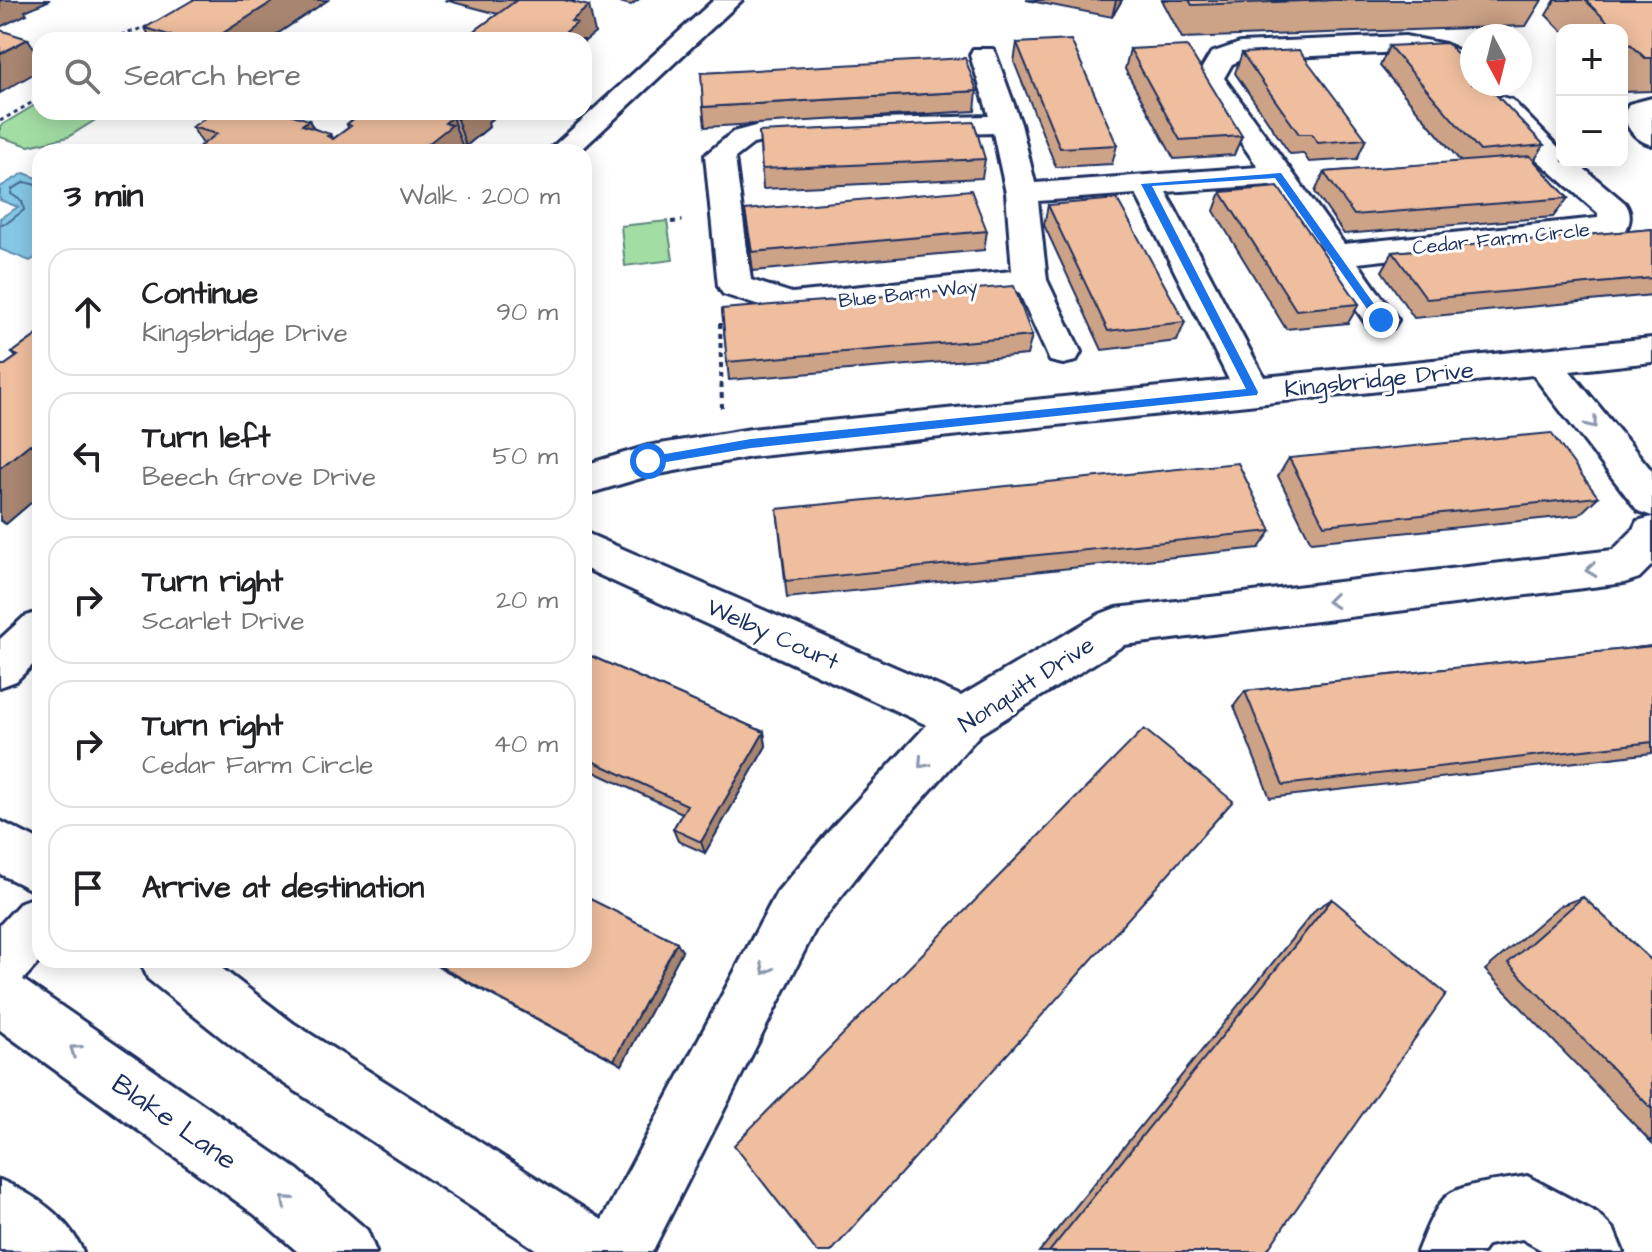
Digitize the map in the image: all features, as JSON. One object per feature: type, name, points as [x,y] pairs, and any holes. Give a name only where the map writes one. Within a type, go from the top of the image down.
[{"type":"street","points":[[571,144],[729,0]]},
{"type":"street","points":[[1381,320],[1210,78],[1221,59],[1240,51],[1405,44],[1436,50],[1460,62]]},
{"type":"street","points":[[983,55],[1006,124],[1022,193],[1030,280],[1063,352]]},
{"type":"street","name":"Cedar Farm Circle","points":[[1334,255],[1613,226],[1614,210],[1537,145],[1493,96]]},
{"type":"street","points":[[1652,107],[1639,110],[1640,123],[1652,136]]},
{"type":"street","points":[[735,286],[720,155],[743,138],[770,131],[1006,124]]},
{"type":"street","points":[[1022,193],[1278,175]]},
{"type":"street","points":[[1146,184],[1253,392]]},
{"type":"street","name":"Blue Barn Way","points":[[735,286],[790,305],[1030,280]]},
{"type":"street","name":"Kingsbridge Drive","points":[[592,478],[648,461],[751,443],[1652,350]]},
{"type":"street","points":[[1543,362],[1652,500]]},
{"type":"street","name":"Nonquitt Drive","points":[[619,1252],[796,911],[854,840],[963,719],[1116,627],[1624,566],[1650,540],[1652,533]]},
{"type":"street","name":"Welby Court","points":[[592,553],[963,719]]},
{"type":"street","points":[[0,667],[32,637]]},
{"type":"street","points":[[0,846],[32,864]]},
{"type":"street","points":[[0,965],[32,930]]},
{"type":"street","points":[[177,968],[273,1043],[596,1252]]},
{"type":"street","name":"Blake Lane","points":[[0,996],[276,1192],[345,1252]]},
{"type":"street","points":[[1448,1252],[1469,1218],[1527,1207],[1575,1235],[1592,1252]]},
{"type":"street","points":[[0,1211],[52,1252]]},
{"type":"path","points":[[132,32],[158,24]]},
{"type":"path","points":[[0,121],[32,103]]},
{"type":"path","points":[[723,413],[718,329],[735,286]]},
{"type":"green space","points":[[32,107],[32,120],[95,120],[68,137],[29,146],[0,137],[0,126]]},
{"type":"green space","points":[[667,221],[673,260],[625,266],[621,226]]},
{"type":"water","points":[[24,173],[32,176],[30,261],[0,249],[0,218],[18,207],[0,200],[0,187]]},
{"type":"building","points":[[193,0],[275,0],[225,32],[159,32],[145,28]]},
{"type":"building","points":[[517,0],[564,0],[589,6],[571,21],[577,23],[566,32],[473,32]]},
{"type":"building","points":[[1189,0],[1333,0],[1192,5]]},
{"type":"building","points":[[1585,0],[1652,0],[1652,58],[1645,58],[1628,42],[1628,24],[1610,24]]},
{"type":"building","points":[[0,30],[28,39],[0,54]]},
{"type":"building","points":[[1071,40],[1117,145],[1060,148],[1017,43]]},
{"type":"building","points":[[1447,43],[1460,57],[1460,96],[1497,96],[1544,145],[1480,151],[1389,46]]},
{"type":"building","points":[[1187,46],[1242,136],[1180,140],[1130,49]]},
{"type":"building","points":[[1299,50],[1366,139],[1318,143],[1312,134],[1299,134],[1242,53]]},
{"type":"building","points":[[965,58],[977,91],[703,107],[701,73]]},
{"type":"building","points":[[202,120],[309,120],[302,125],[330,134],[327,136],[333,139],[351,126],[347,124],[352,120],[448,120],[445,123],[452,125],[428,144],[203,144],[217,134],[192,127]]},
{"type":"building","points":[[974,122],[985,159],[762,169],[759,132]]},
{"type":"building","points":[[1530,156],[1568,198],[1354,215],[1324,172]]},
{"type":"building","points":[[1278,187],[1359,304],[1296,310],[1221,192]]},
{"type":"building","points":[[971,190],[987,231],[752,252],[745,210]]},
{"type":"building","points":[[1117,199],[1185,322],[1108,331],[1048,205]]},
{"type":"building","points":[[1652,229],[1652,278],[1427,299],[1393,252]]},
{"type":"building","points":[[1014,286],[1032,336],[727,362],[722,309]]},
{"type":"building","points":[[32,339],[32,445],[0,468],[0,365],[18,356],[12,353]]},
{"type":"building","points":[[1551,433],[1598,497],[1324,525],[1289,458]]},
{"type":"building","points":[[1238,463],[1271,531],[786,581],[777,509]]},
{"type":"building","points":[[1652,646],[1652,742],[1283,785],[1245,691]]},
{"type":"building","points":[[592,657],[764,732],[701,842],[673,829],[687,805],[592,761]]},
{"type":"building","points":[[1144,729],[1233,801],[831,1252],[817,1252],[734,1145]]},
{"type":"building","points":[[1583,897],[1652,961],[1652,1109],[1508,963]]},
{"type":"building","points":[[1332,899],[1446,994],[1266,1252],[1049,1252]]},
{"type":"building","points":[[592,900],[677,942],[614,1060],[443,968],[592,968]]},
{"type":"route","points":[[648,461],[751,443],[1253,392],[1146,184],[1278,175],[1381,320]]}]
